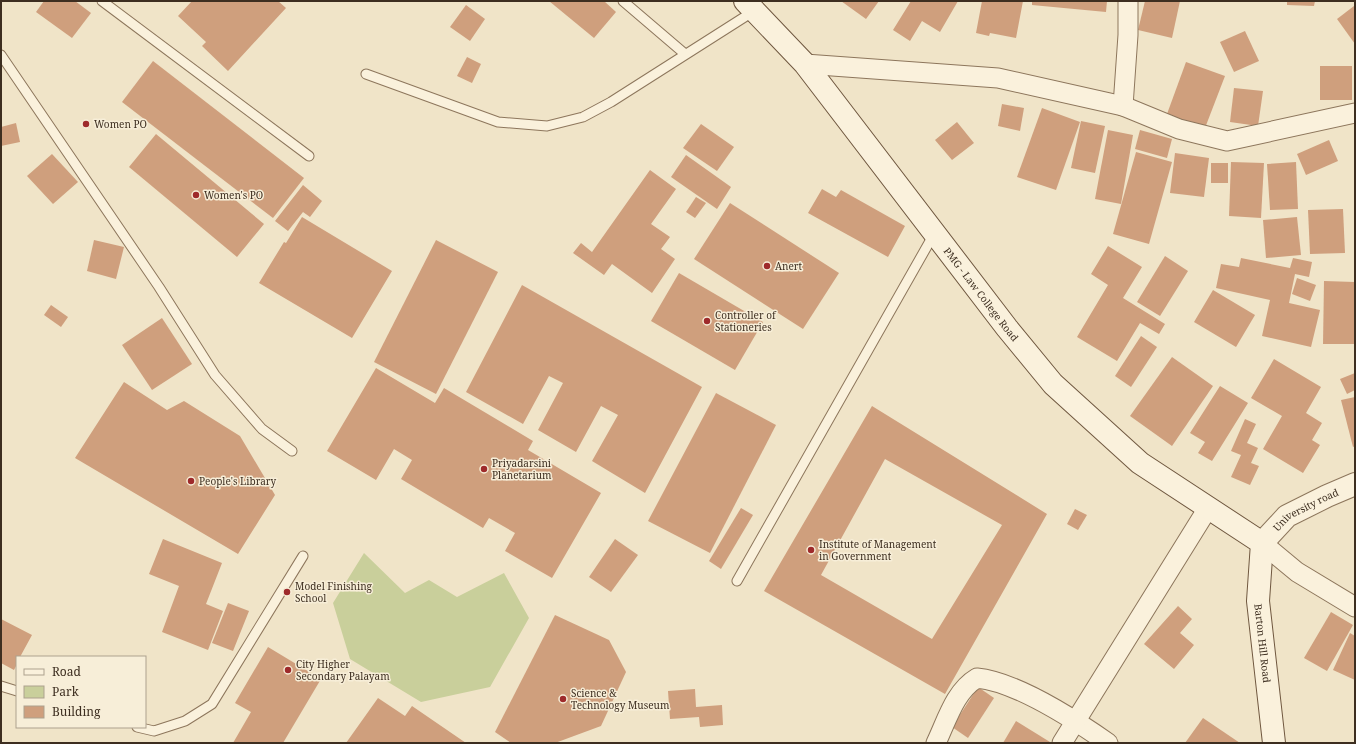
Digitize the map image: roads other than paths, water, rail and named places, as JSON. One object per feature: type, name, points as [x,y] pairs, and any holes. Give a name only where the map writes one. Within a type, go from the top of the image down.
[{"type":"main road","name":"PMG - Law College Road","points":[[749,6],[804,64],[1007,328],[1053,384],[1140,463],[1262,543]]},
{"type":"main road","name":"University road","points":[[1262,543],[1287,516],[1352,488]]},
{"type":"main road","name":"Barton Hill Road","points":[[1262,543],[1258,601],[1274,743]]},
{"type":"street","points":[[1123,106],[1128,35],[1128,1]]},
{"type":"street","points":[[804,64],[998,78],[1123,106],[1179,129],[1227,140],[1355,113]]},
{"type":"street","points":[[1062,743],[1075,719],[1208,508]]},
{"type":"street","points":[[1262,543],[1297,572],[1355,607]]},
{"type":"street","points":[[936,743],[960,693],[967,684],[977,678],[1001,683],[1075,719],[1108,743]]},
{"type":"lane","points":[[102,1],[309,156]]},
{"type":"lane","points":[[623,1],[685,54]]},
{"type":"lane","points":[[366,74],[498,122],[547,126],[583,117],[611,102],[685,54],[749,6]]},
{"type":"lane","points":[[1,55],[159,287],[214,375],[262,429],[292,451]]},
{"type":"lane","points":[[736,581],[935,233]]},
{"type":"lane","points":[[141,728],[154,731],[185,721],[212,704],[303,556]]},
{"type":"lane","points":[[1,686],[16,691]]},
{"type":"place","name":"Women PO","points":[[86,124]]},
{"type":"place","name":"Women's PO","points":[[196,195]]},
{"type":"place","name":"Anert","points":[[767,266]]},
{"type":"place","name":"Controller of Stationeries","points":[[707,321]]},
{"type":"place","name":"Priyadarsini Planetarium","points":[[484,469]]},
{"type":"place","name":"People's Library","points":[[191,481]]},
{"type":"place","name":"Institute of Management in Government","points":[[811,550]]},
{"type":"place","name":"Model Finishing School","points":[[287,592]]},
{"type":"place","name":"City Higher Secondary Palayam","points":[[288,670]]},
{"type":"place","name":"Science & Technology Museum","points":[[563,699]]}]
